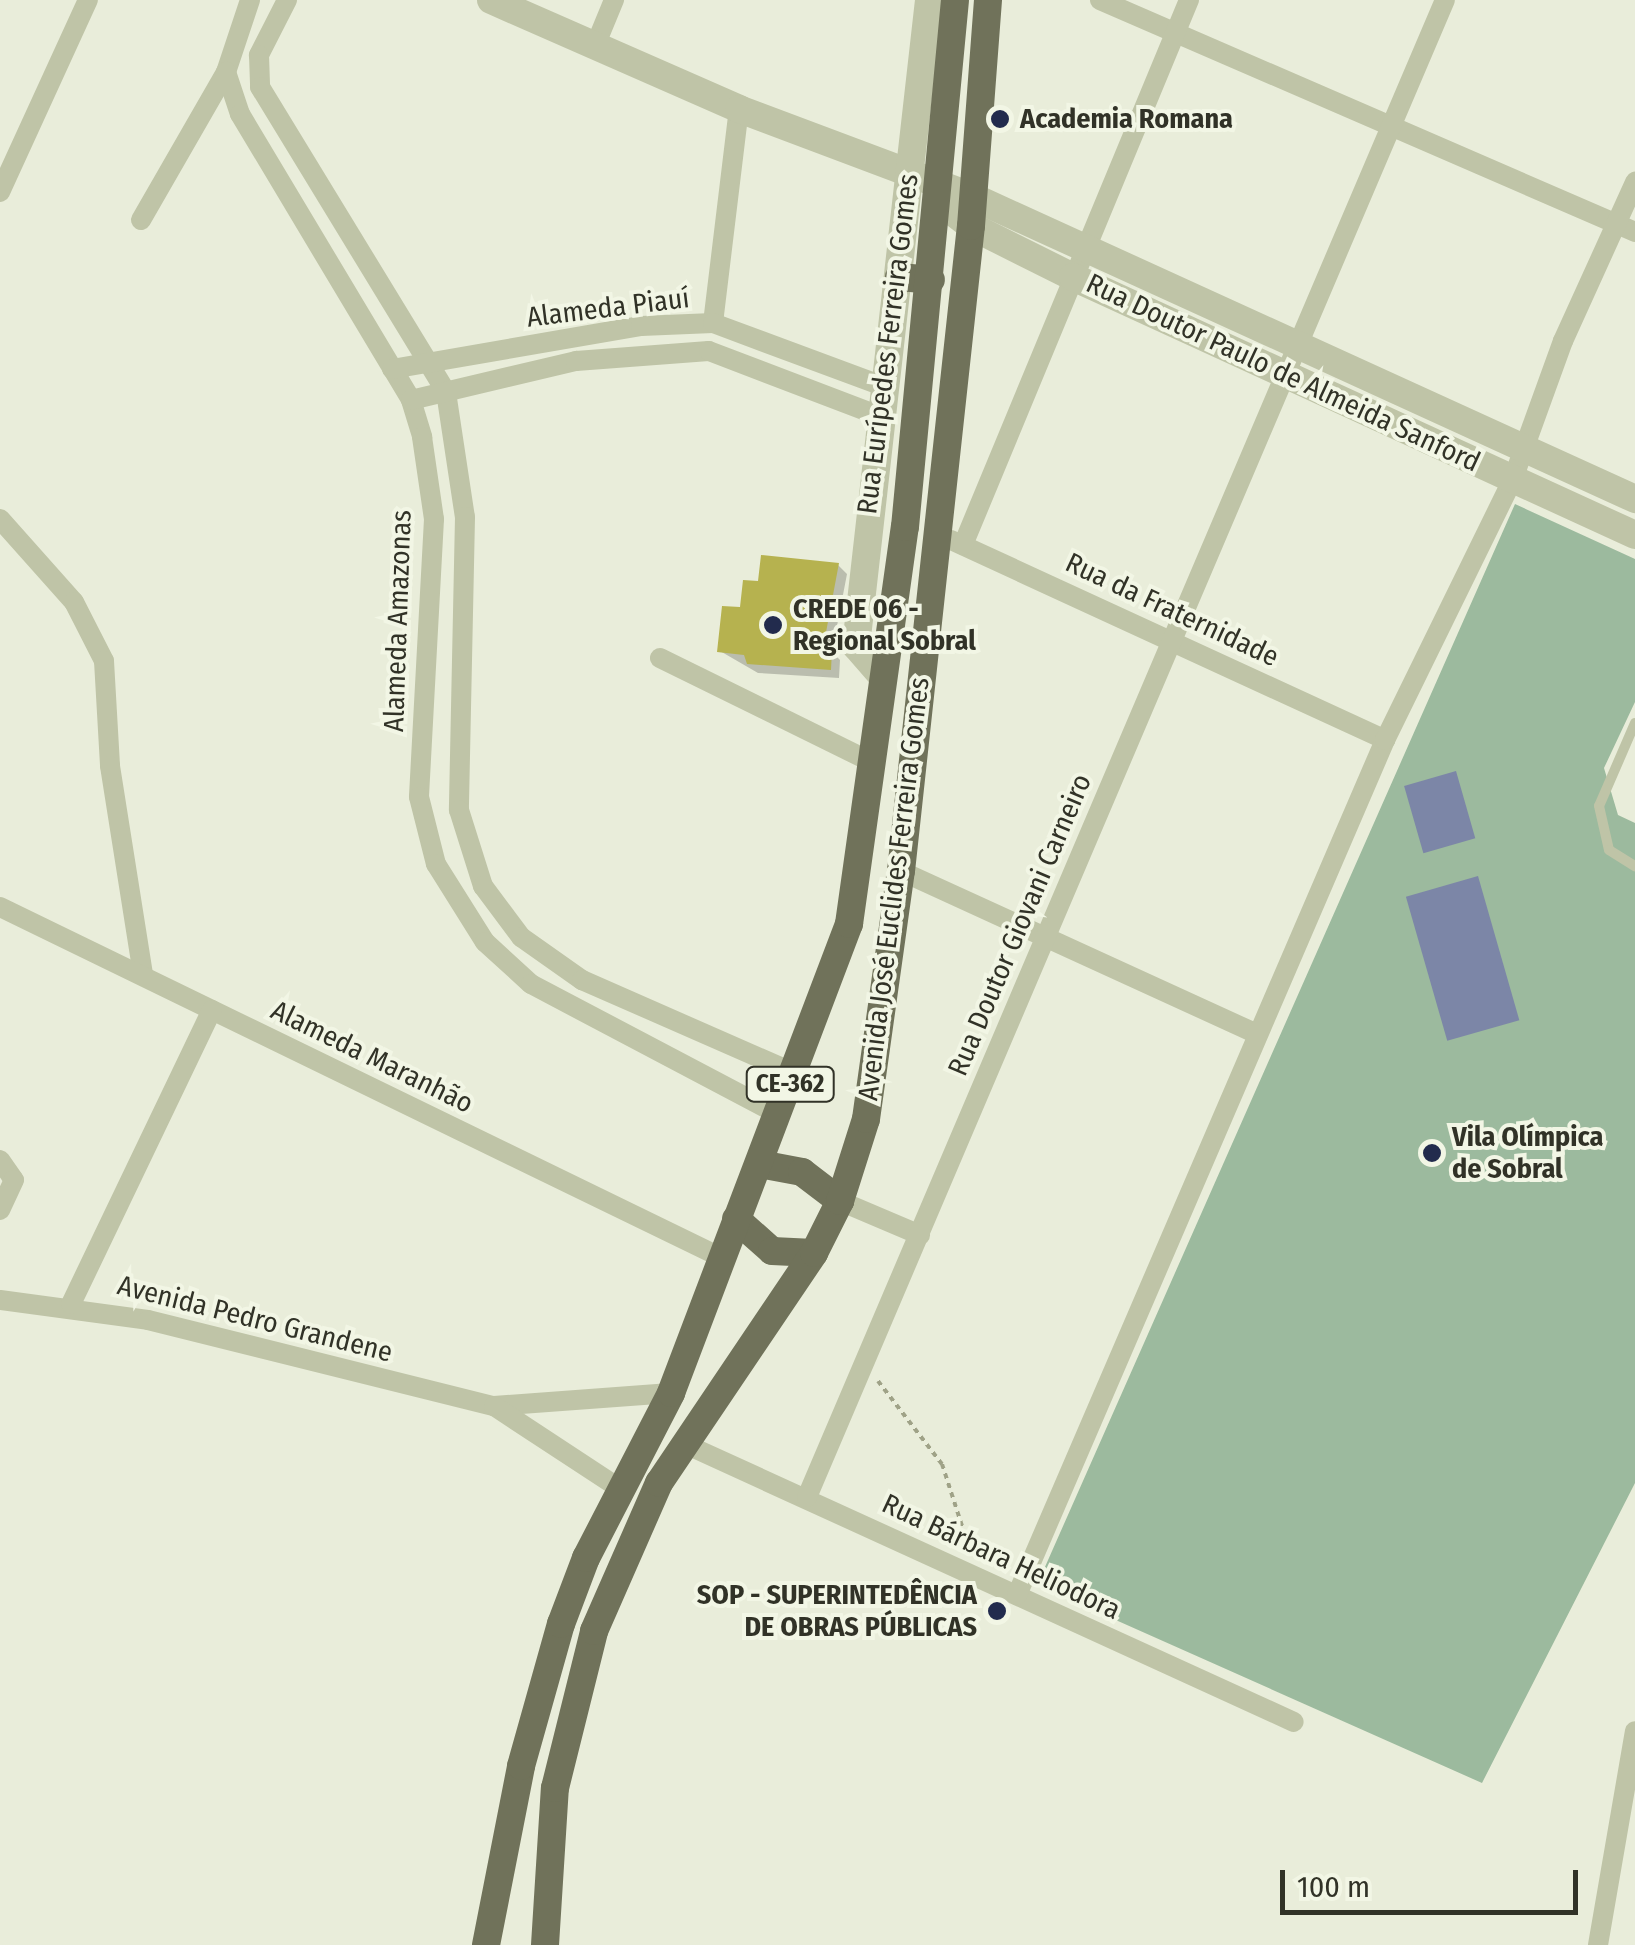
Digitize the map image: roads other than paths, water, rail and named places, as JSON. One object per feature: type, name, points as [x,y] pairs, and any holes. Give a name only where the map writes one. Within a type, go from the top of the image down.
[{"type":"main road","name":"Avenida José Euclides Ferreira Gomes","points":[[486,1945],[544,1671],[586,1558],[671,1393],[849,924],[873,763],[931,280],[955,0]]},
{"type":"main road","name":"Avenida José Euclides Ferreira Gomes","points":[[546,1945],[555,1788],[579,1677],[634,1530],[684,1444],[814,1252],[840,1201],[866,1119],[901,872],[934,533],[972,226],[988,0]]},
{"type":"main road","points":[[900,276],[931,280]]},
{"type":"main road","points":[[760,1164],[802,1172],[840,1201]]},
{"type":"main road","points":[[736,1219],[772,1252],[814,1252]]},
{"type":"street","points":[[0,192],[88,0]]},
{"type":"street","points":[[141,220],[226,72],[250,0]]},
{"type":"street","points":[[288,0],[259,56],[260,87],[434,362],[446,392],[465,517],[458,698],[459,810],[494,903],[521,937],[557,965],[794,1073]]},
{"type":"street","points":[[491,0],[739,109],[908,174],[937,191]]},
{"type":"street","points":[[595,46],[614,0]]},
{"type":"street","name":"Rua Eurípedes Ferreira Gomes","points":[[882,677],[856,646],[878,415],[900,276],[929,0]]},
{"type":"street","points":[[1100,0],[1626,228]]},
{"type":"street","points":[[963,545],[1189,0]]},
{"type":"street","name":"Rua Doutor Giovani Carneiro","points":[[807,1497],[1445,0]]},
{"type":"street","points":[[241,20],[271,33]]},
{"type":"street","name":"Alameda Amazonas","points":[[226,72],[240,114],[411,400],[434,519],[422,821],[436,864],[467,917],[531,984],[779,1114]]},
{"type":"street","points":[[713,323],[739,109]]},
{"type":"street","points":[[1017,1595],[1385,740],[1513,479],[1523,444],[1626,228],[1635,182]]},
{"type":"street","name":"Rua Doutor Paulo de Almeida Sanford","points":[[937,191],[973,197],[1079,264],[1286,376],[1635,535]]},
{"type":"street","name":"Rua Doutor Paulo de Almeida Sanford","points":[[937,191],[972,226],[1300,344],[1635,499]]},
{"type":"street","name":"Alameda Piauí","points":[[392,370],[641,326],[713,323],[882,386]]},
{"type":"street","name":"Alameda Piauí","points":[[411,400],[576,361],[709,351],[878,415]]},
{"type":"street","points":[[0,519],[74,602],[104,661],[110,766],[144,974]]},
{"type":"street","name":"Rua da Fraternidade","points":[[934,533],[1173,639],[1385,740]]},
{"type":"street","points":[[660,658],[873,763]]},
{"type":"street","points":[[424,696],[458,698]]},
{"type":"street","points":[[901,872],[1257,1034]]},
{"type":"street","points":[[467,917],[494,903]]},
{"type":"street","name":"Alameda Maranhão","points":[[0,907],[720,1257]]},
{"type":"street","points":[[531,984],[557,965]]},
{"type":"street","points":[[70,1304],[212,1010]]},
{"type":"street","points":[[0,1160],[14,1180],[0,1210]]},
{"type":"street","points":[[840,1201],[920,1235]]},
{"type":"street","name":"Avenida Pedro Grandene","points":[[0,1300],[70,1304],[494,1406],[671,1393]]},
{"type":"street","name":"Avenida Pedro Grandene","points":[[494,1406],[622,1490]]},
{"type":"street","name":"Rua Bárbara Heliodora","points":[[684,1444],[1294,1722]]},
{"type":"street","points":[[1598,1945],[1635,1731]]},
{"type":"lane","points":[[1635,723],[1599,806],[1610,850],[1635,866]]},
{"type":"water","points":[[1456,771],[1475,838],[1423,853],[1404,786]]},
{"type":"water","points":[[1478,876],[1519,1020],[1447,1041],[1406,897]]},
{"type":"place","name":"Academia Romana","points":[[1000,119]]},
{"type":"place","name":"CREDE 06 - Regional Sobral","points":[[773,625]]},
{"type":"place","name":"Vila Olímpica de Sobral","points":[[1432,1153]]},
{"type":"place","name":"SOP - SUPERINTEDÊNCIA DE OBRAS PÚBLICAS","points":[[997,1611]]}]
